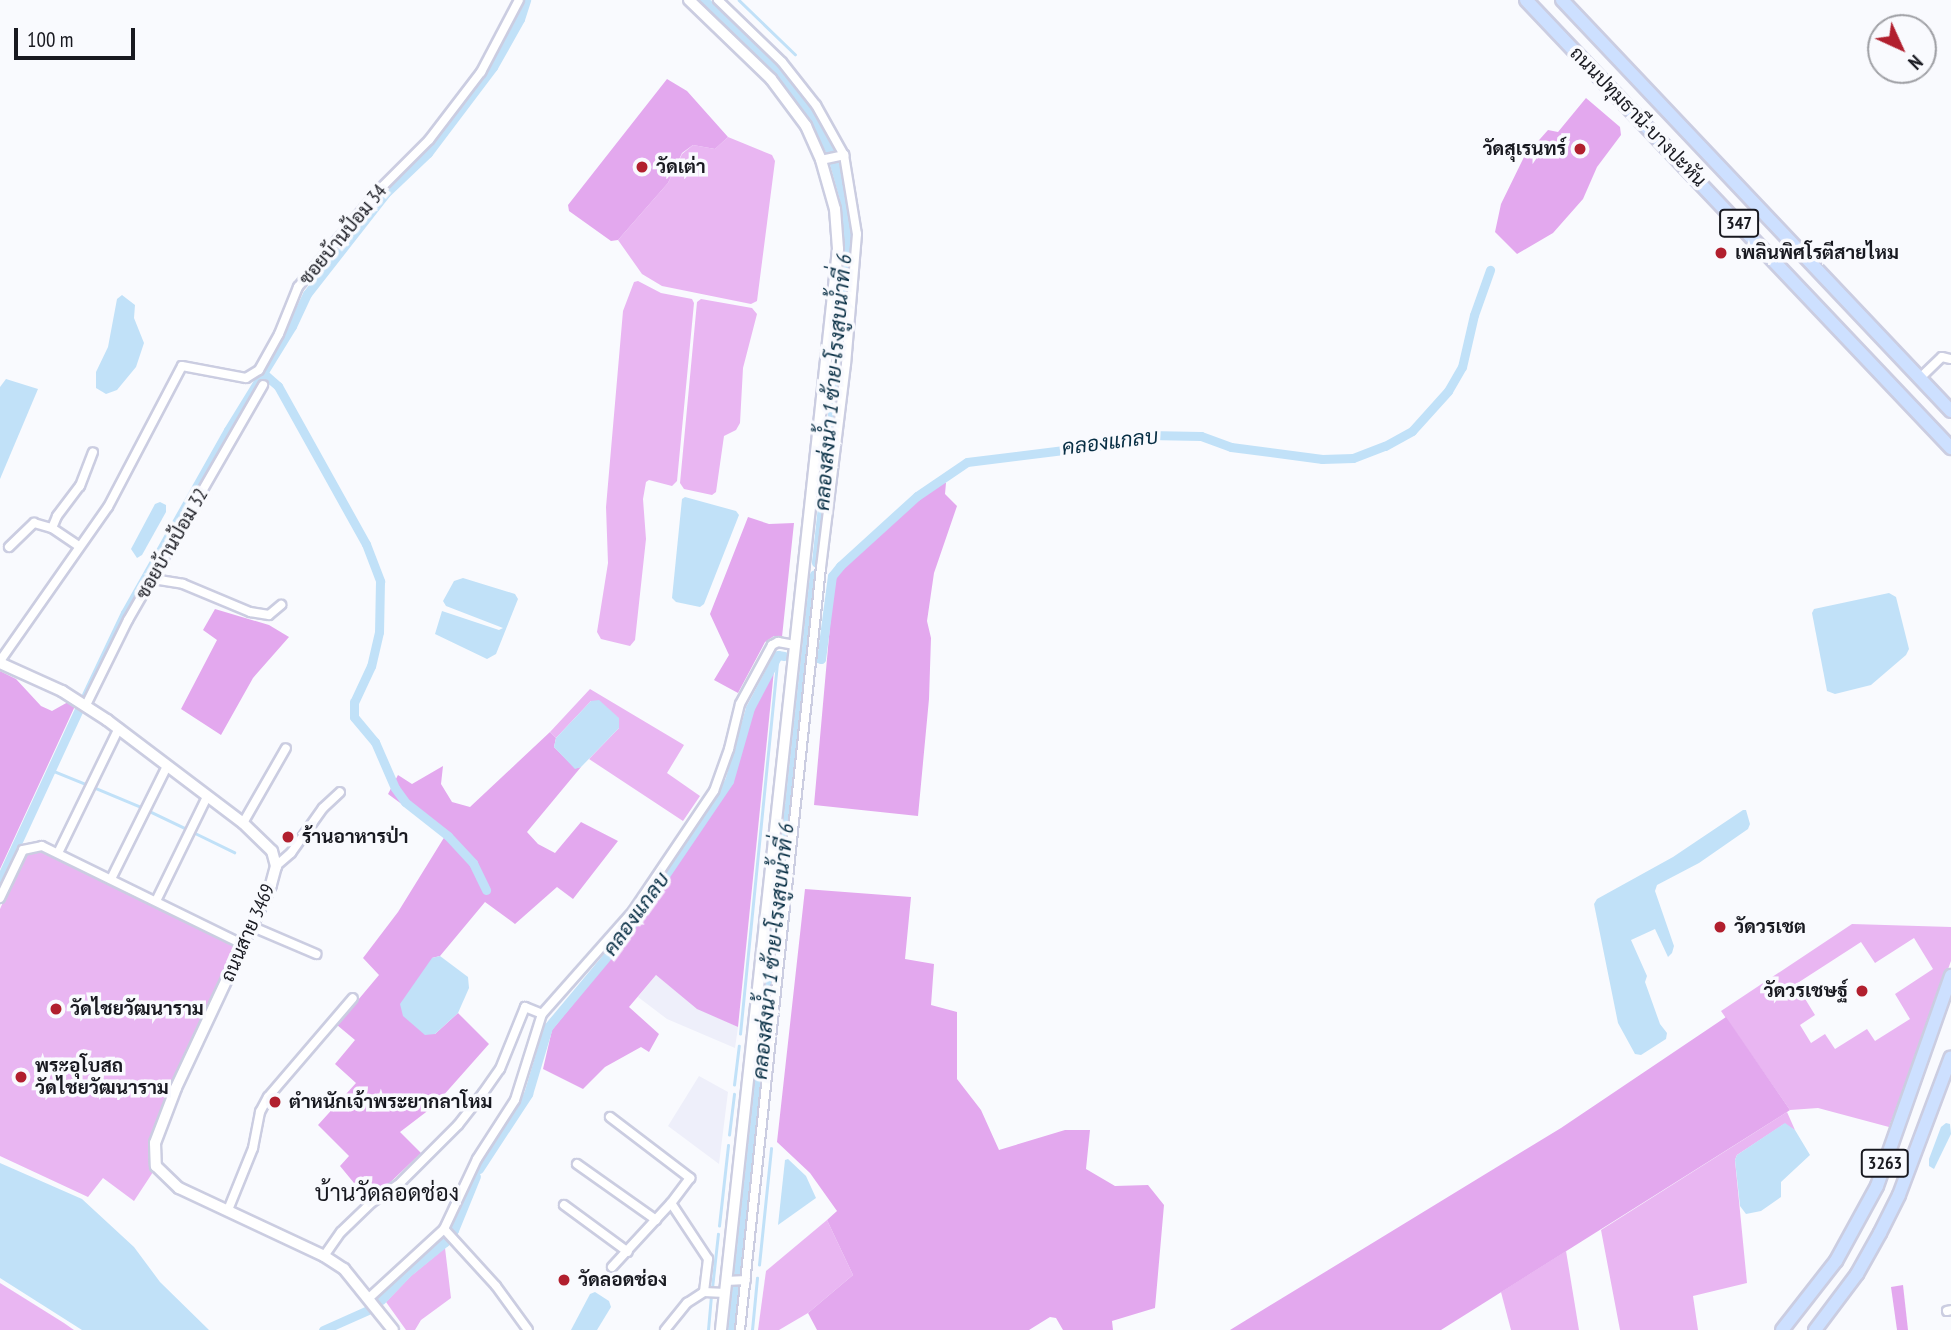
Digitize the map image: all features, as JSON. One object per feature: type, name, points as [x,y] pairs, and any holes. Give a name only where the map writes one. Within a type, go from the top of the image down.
[{"type":"main road","points":[[689,0],[784,94],[832,157],[838,250],[826,453],[803,571],[795,645],[771,968],[734,1283],[721,1330]]},
{"type":"main road","name":"ถนนปทุมธานี-บางปะหัน","points":[[1526,0],[1951,448]]},
{"type":"main road","name":"ถนนปทุมธานี-บางปะหัน","points":[[1562,0],[1950,408]]},
{"type":"main road","name":"3263","points":[[1782,1330],[1836,1261],[1877,1186],[1951,976]]},
{"type":"main road","name":"3263","points":[[1815,1330],[1857,1274],[1880,1233],[1899,1195],[1950,1063]]},
{"type":"street","name":"ซอยบ้านป้อม 34","points":[[0,662],[108,507],[182,366],[246,378],[259,370],[279,334],[298,288],[379,190],[429,140],[467,91],[494,50],[519,0]]},
{"type":"street","points":[[718,0],[790,71],[816,105],[832,157],[853,196],[857,250],[826,453],[821,567],[734,1283],[740,1330]]},
{"type":"street","points":[[1920,378],[1942,357],[1951,359]]},
{"type":"street","name":"ซอยบ้านป้อม 32","points":[[86,705],[128,620],[263,385]]},
{"type":"street","points":[[52,528],[57,516],[80,486],[93,452]]},
{"type":"street","points":[[9,547],[34,523],[52,528],[79,546]]},
{"type":"street","points":[[803,571],[821,567]]},
{"type":"street","points":[[153,579],[183,584],[250,612],[269,615],[281,605]]},
{"type":"street","points":[[369,1298],[448,1233],[477,1159],[515,1100],[542,1014],[632,911],[714,791],[729,749],[740,704],[772,645],[778,642],[795,645]]},
{"type":"street","name":"ถนนสาย 3469","points":[[0,662],[86,705],[243,823],[272,851],[276,866],[253,927],[176,1088],[154,1153],[156,1166],[168,1180],[324,1256],[349,1274],[393,1330]]},
{"type":"street","points":[[58,853],[119,728]]},
{"type":"street","points":[[243,823],[286,748]]},
{"type":"street","points":[[111,879],[167,766]]},
{"type":"street","points":[[276,866],[290,853],[323,808],[340,792]]},
{"type":"street","points":[[156,901],[208,797]]},
{"type":"street","points":[[0,898],[23,850],[42,846],[244,945]]},
{"type":"street","points":[[253,927],[316,954]]},
{"type":"street","points":[[228,1210],[253,1148],[260,1112],[268,1097],[354,998]]},
{"type":"street","points":[[324,1256],[361,1213],[398,1185],[458,1125],[500,1069],[525,1006],[542,1014]]},
{"type":"street","points":[[610,1117],[689,1175],[689,1181],[671,1203],[612,1267]]},
{"type":"street","points":[[577,1164],[656,1220]]},
{"type":"street","points":[[671,1203],[708,1259],[704,1292]]},
{"type":"street","points":[[564,1205],[628,1252]]},
{"type":"street","points":[[448,1233],[496,1286],[528,1330]]},
{"type":"street","points":[[665,1330],[687,1303],[704,1292],[734,1283]]},
{"type":"shaded area","points":[[667,79],[687,91],[728,137],[715,149],[693,145],[682,153],[668,183],[618,240],[611,241],[569,211],[568,205]]},
{"type":"shaded area","points":[[1586,98],[1620,127],[1621,135],[1597,167],[1583,199],[1553,233],[1517,254],[1495,232],[1501,204],[1524,157],[1548,130],[1558,132]]},
{"type":"shaded area","points":[[728,137],[772,155],[775,161],[757,301],[751,304],[662,286],[642,274],[618,240],[668,183],[682,154],[693,145],[715,149]]},
{"type":"shaded area","points":[[638,281],[661,293],[692,299],[694,303],[677,481],[672,486],[649,480],[646,482],[643,499],[646,539],[635,640],[630,646],[601,639],[597,632],[608,563],[606,507],[623,311],[634,282]]},
{"type":"shaded area","points":[[701,299],[752,308],[757,314],[743,368],[740,423],[736,430],[724,436],[716,492],[712,495],[684,489],[680,483],[697,302]]},
{"type":"shaded area","points":[[940,482],[946,483],[945,494],[957,506],[934,573],[927,621],[931,638],[929,699],[918,816],[814,805],[835,569],[916,496]]},
{"type":"shaded area","points":[[748,517],[769,524],[794,523],[782,637],[774,636],[765,642],[738,693],[714,680],[729,655],[710,614]]},
{"type":"shaded area","points":[[215,609],[269,625],[289,637],[253,678],[221,735],[181,709],[217,640],[203,630]]},
{"type":"shaded area","points":[[774,670],[738,1027],[697,1009],[656,975],[629,1007],[659,1034],[649,1052],[641,1047],[605,1067],[583,1089],[543,1069],[552,1030],[628,937],[733,783],[753,711]]},
{"type":"shaded area","points":[[0,671],[16,679],[41,706],[52,711],[68,702],[75,706],[0,869]]},
{"type":"shaded area","points":[[590,689],[684,745],[667,773],[700,796],[683,821],[589,759],[619,728],[591,701],[556,738],[550,732]]},
{"type":"shaded area","points":[[550,732],[556,738],[554,747],[575,768],[581,767],[527,832],[538,844],[555,853],[581,822],[618,841],[573,899],[557,887],[515,924],[485,902],[440,956],[432,958],[435,1034],[458,1013],[489,1044],[434,1106],[400,1132],[421,1153],[378,1194],[367,1176],[354,1183],[340,1166],[349,1156],[318,1125],[356,1083],[335,1064],[355,1040],[337,1025],[379,975],[363,958],[398,912],[445,836],[388,794],[398,775],[412,784],[443,766],[441,784],[452,802],[470,807]]},
{"type":"shaded area","points":[[48,852],[241,946],[155,1138],[155,1169],[134,1201],[103,1178],[88,1197],[0,1156],[0,909],[25,853]]},
{"type":"shaded area","points":[[805,889],[911,897],[905,959],[934,964],[931,1005],[957,1012],[957,1079],[981,1110],[999,1150],[1065,1130],[1090,1130],[1086,1169],[1115,1186],[1148,1185],[1164,1205],[1155,1308],[1112,1321],[1113,1330],[1063,1330],[1056,1318],[1050,1317],[1029,1330],[817,1330],[808,1313],[853,1275],[827,1220],[837,1211],[810,1173],[777,1142]]},
{"type":"shaded area","points":[[1852,924],[1951,927],[1951,961],[1889,1127],[1818,1108],[1790,1110],[1721,1011]],"holes":[[[1914,938],[1933,969],[1895,994],[1910,1019],[1875,1041],[1867,1029],[1835,1049],[1825,1034],[1811,1043],[1800,1025],[1815,1015],[1796,984],[1861,942],[1875,963]]]},
{"type":"shaded area","points":[[656,975],[697,1008],[738,1027],[735,1048],[667,1019],[638,997]]},
{"type":"shaded area","points":[[1726,1017],[1790,1110],[1787,1112],[1441,1330],[1230,1330],[1561,1128]]},
{"type":"shaded area","points":[[699,1076],[728,1092],[719,1164],[668,1126]]},
{"type":"shaded area","points":[[1787,1112],[1795,1130],[1784,1124],[1737,1155],[1735,1160],[1747,1283],[1693,1296],[1698,1330],[1620,1330],[1601,1230]]},
{"type":"shaded area","points":[[827,1220],[853,1275],[808,1313],[779,1330],[758,1330],[766,1271]]},
{"type":"shaded area","points":[[445,1248],[451,1298],[421,1320],[415,1330],[406,1330],[386,1302],[411,1276]]},
{"type":"shaded area","points":[[1566,1251],[1579,1330],[1511,1330],[1501,1292]]},
{"type":"shaded area","points":[[0,1283],[64,1323],[74,1330],[0,1330]]},
{"type":"shaded area","points":[[1903,1285],[1908,1330],[1897,1330],[1891,1287]]},
{"type":"water","points":[[122,295],[135,305],[134,318],[144,343],[136,367],[117,390],[106,394],[96,388],[96,372],[108,347],[117,299]]},
{"type":"water","points":[[6,379],[38,389],[0,479],[0,387]]},
{"type":"water","points":[[685,497],[736,511],[739,515],[704,604],[700,607],[676,602],[672,598],[682,499]]},
{"type":"water","points":[[160,502],[166,505],[166,512],[142,555],[137,558],[131,549],[155,504]]},
{"type":"water","points":[[463,578],[515,594],[518,599],[496,654],[487,659],[435,634],[442,611],[499,630],[503,628],[446,606],[443,601],[454,581]]},
{"type":"water","points":[[1889,593],[1896,597],[1909,649],[1906,655],[1871,685],[1835,694],[1827,691],[1812,613],[1814,609]]},
{"type":"water","points":[[599,700],[619,718],[619,728],[581,767],[575,769],[554,747],[556,738],[591,701]]},
{"type":"water","points":[[1746,810],[1750,824],[1748,829],[1699,863],[1657,885],[1655,891],[1674,946],[1672,953],[1668,957],[1655,929],[1631,940],[1647,976],[1645,982],[1660,1024],[1667,1033],[1666,1039],[1641,1055],[1635,1054],[1618,1023],[1594,904],[1597,899],[1673,857]]},
{"type":"water","points":[[440,956],[468,977],[469,988],[458,1013],[435,1034],[425,1035],[403,1016],[400,1004],[432,958]]},
{"type":"water","points":[[1785,1123],[1795,1130],[1810,1155],[1781,1182],[1781,1197],[1761,1211],[1746,1214],[1740,1206],[1735,1160],[1737,1155]]},
{"type":"water","points":[[1946,1123],[1950,1124],[1951,1134],[1934,1169],[1929,1166],[1929,1159],[1941,1127]]},
{"type":"water","points":[[788,1159],[806,1176],[816,1198],[778,1225],[785,1160]]},
{"type":"water","points":[[0,1163],[82,1199],[134,1247],[160,1282],[209,1330],[82,1330],[0,1278]]},
{"type":"water","points":[[595,1292],[609,1301],[611,1307],[597,1330],[571,1330],[590,1294]]},
{"type":"waterway","points":[[86,695],[125,613],[228,430],[292,326],[307,294],[386,193],[428,153],[493,67],[520,19],[526,0]]},
{"type":"waterway","name":"คลองส่งน้ำ 1 ซ้าย-โรงสูบน้ำที่ 6","points":[[704,0],[778,71],[807,108],[831,153],[844,199],[848,241],[847,276],[816,562]]},
{"type":"waterway","points":[[739,0],[795,54]]},
{"type":"waterway","name":"คลองแกลบ","points":[[817,658],[821,659],[832,576],[917,496],[967,462],[1104,445],[1148,435],[1201,436],[1231,447],[1322,459],[1353,458],[1385,446],[1412,431],[1448,391],[1462,367],[1474,315],[1490,270]]},
{"type":"waterway","points":[[263,373],[278,386],[366,544],[380,581],[379,632],[371,666],[354,702],[354,717],[375,742],[395,788],[405,802],[448,836],[473,863],[486,890]]},
{"type":"waterway","name":"คลองส่งน้ำ 1 ซ้าย-โรงสูบน้ำที่ 6","points":[[732,1330],[814,574]]},
{"type":"waterway","points":[[740,1034],[778,655]]},
{"type":"waterway","name":"คลองแกลบ","points":[[479,1169],[528,1094],[548,1027],[624,936],[729,781],[750,708],[778,655],[784,656]]},
{"type":"waterway","points":[[0,880],[79,709]]},
{"type":"waterway","points":[[51,770],[88,785]]},
{"type":"waterway","points":[[93,787],[141,807]]},
{"type":"waterway","points":[[147,810],[187,829]]},
{"type":"waterway","points":[[193,832],[234,852]]},
{"type":"waterway","points":[[734,1085],[739,1046]]},
{"type":"waterway","points":[[729,1135],[734,1094]]},
{"type":"waterway","points":[[719,1226],[728,1146]]},
{"type":"waterway","points":[[759,1265],[771,1149]]},
{"type":"waterway","name":"คลองแกลบ","points":[[381,1300],[408,1272],[445,1242],[454,1230],[476,1176]]},
{"type":"waterway","points":[[712,1288],[718,1234]]},
{"type":"waterway","points":[[752,1330],[757,1278]]},
{"type":"waterway","points":[[708,1330],[711,1298]]},
{"type":"waterway","name":"คลองแกลบ","points":[[323,1330],[368,1310]]},
{"type":"place","name":"วัดสุเรนทร์","points":[[1580,149]]},
{"type":"place","name":"วัดเต่า","points":[[642,167]]},
{"type":"place","name":"เพลินพิศโรตีสายไหม","points":[[1721,253]]},
{"type":"place","name":"ร้านอาหารป่า","points":[[288,837]]},
{"type":"place","name":"วัดวรเชต","points":[[1720,927]]},
{"type":"place","name":"วัดวรเชษฐ์","points":[[1862,991]]},
{"type":"place","name":"วัดไชยวัฒนาราม","points":[[56,1009]]},
{"type":"place","name":"พระอุโบสถ วัดไชยวัฒนาราม","points":[[21,1077]]},
{"type":"place","name":"ตำหนักเจ้าพระยากลาโหม","points":[[275,1102]]},
{"type":"place","name":"วัดลอดช่อง","points":[[564,1280]]},
{"type":"district","name":"บ้านวัดลอดช่อง","points":[[387,1193]]}]
